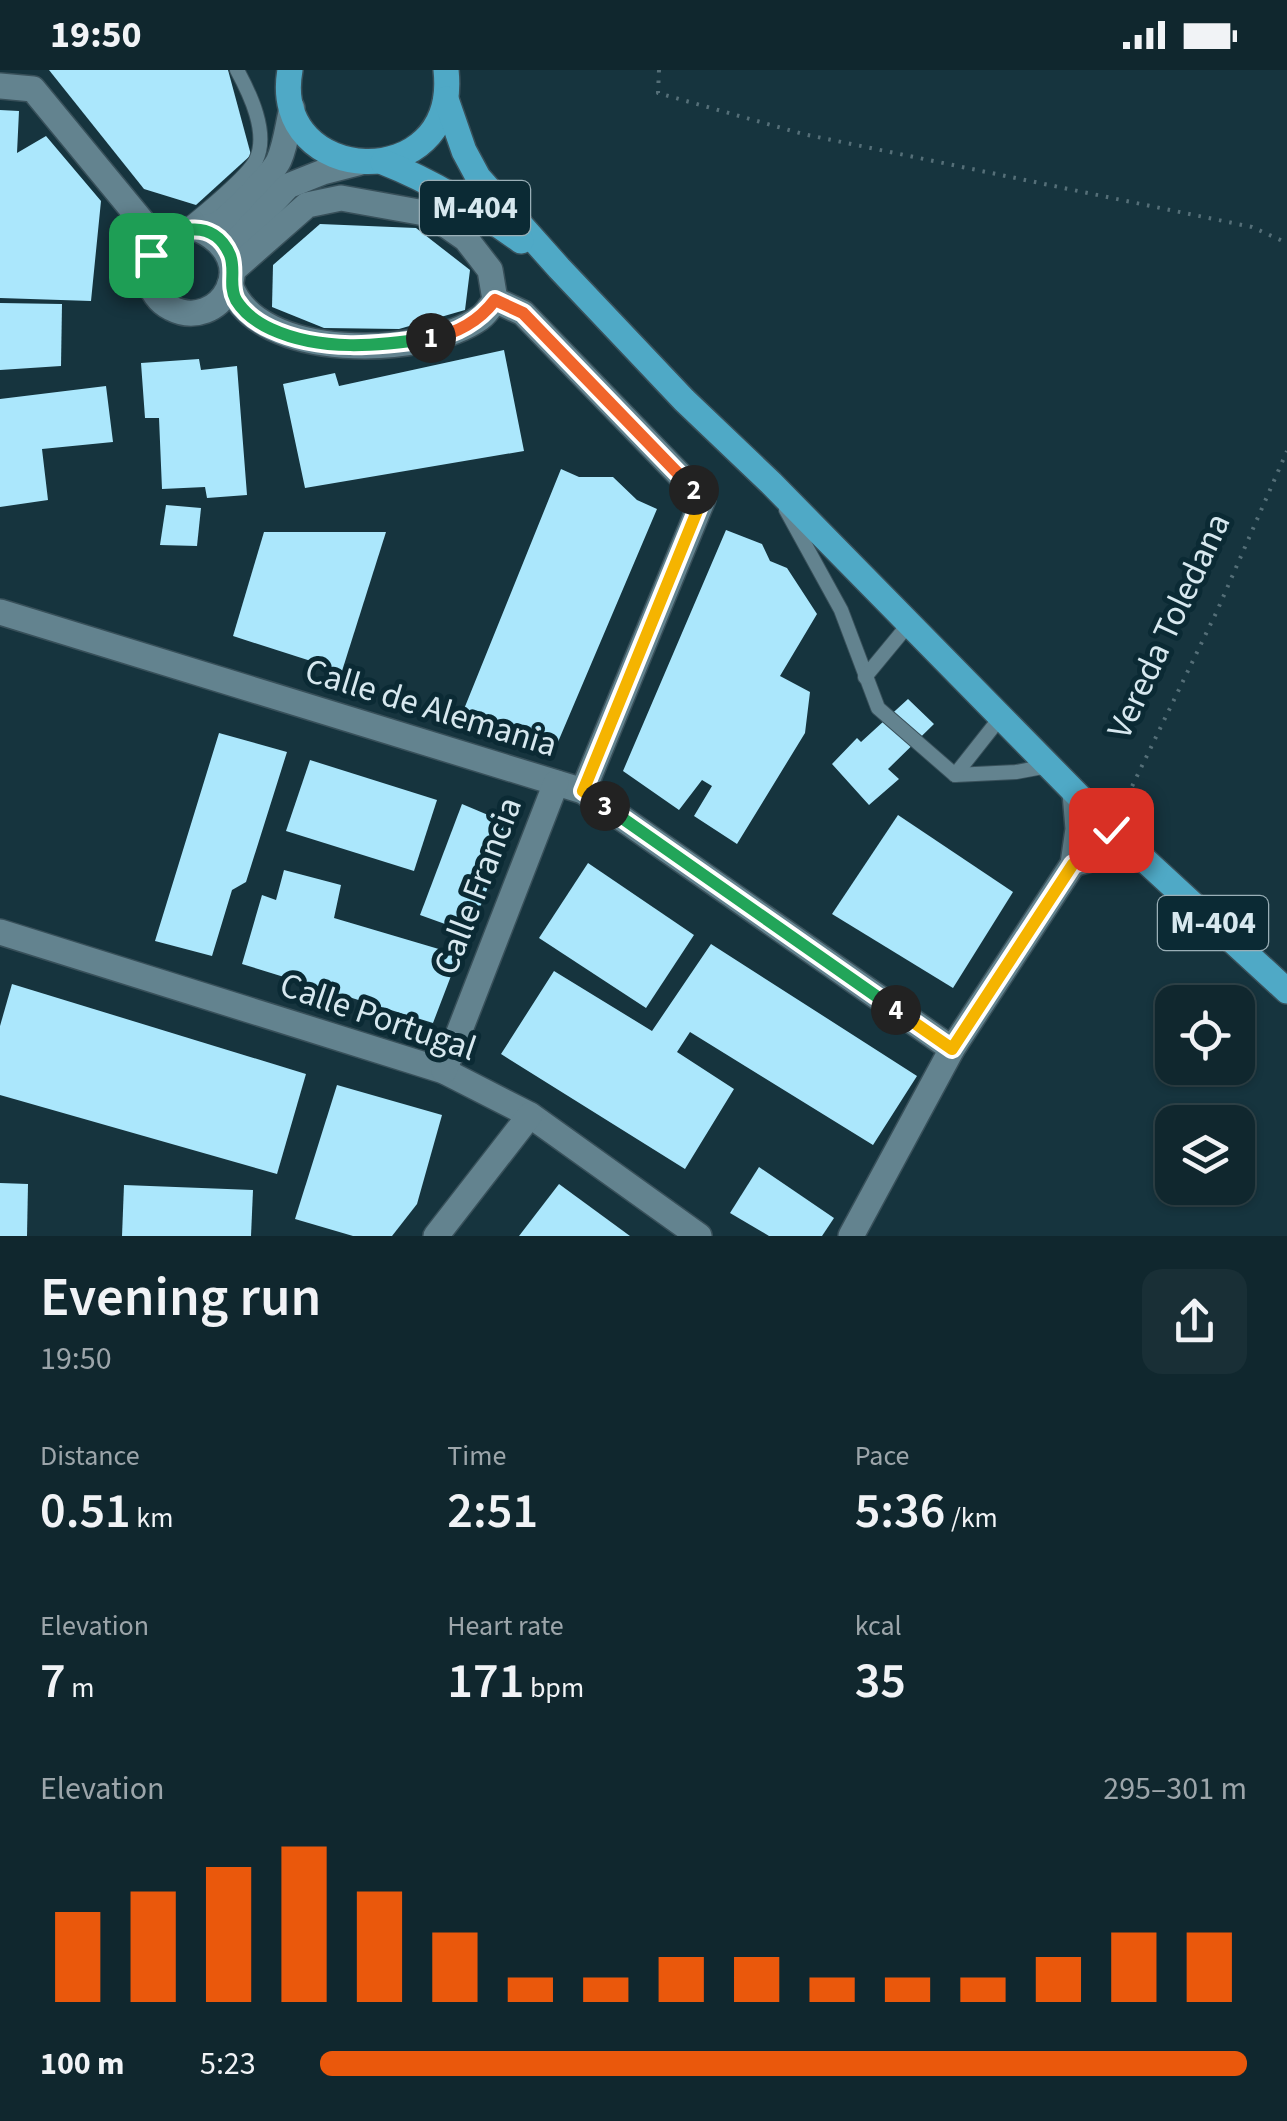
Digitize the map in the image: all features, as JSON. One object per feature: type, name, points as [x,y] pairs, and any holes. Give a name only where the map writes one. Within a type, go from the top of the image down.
[{"type":"main road","name":"M-404","points":[[370,162],[417,146],[440,117],[446,99],[446,70]]},
{"type":"main road","points":[[288,72],[292,108]]},
{"type":"main road","name":"M-404","points":[[446,99],[464,152],[478,177],[559,268],[684,400],[1111,830],[1287,991]]},
{"type":"main road","name":"M-404","points":[[292,108],[299,124],[324,150],[427,179],[559,268]]},
{"type":"street","points":[[0,86],[33,89],[159,242]]},
{"type":"street","points":[[292,108],[278,163],[220,224],[191,229],[159,242],[148,269],[150,286],[169,307],[198,312],[224,297],[230,268],[260,213],[288,186],[370,162]]},
{"type":"street","points":[[191,229],[217,238],[230,268],[235,298],[246,313],[271,329],[330,344],[387,345],[443,336],[482,317],[495,300],[490,270],[466,239],[430,214],[341,198],[306,204],[230,268]]},
{"type":"street","points":[[495,300],[523,313],[702,499],[583,791]]},
{"type":"street","name":"Calle de Alemania","points":[[0,612],[583,791],[952,1049]]},
{"type":"street","name":"Calle Francia","points":[[444,1071],[556,783]]},
{"type":"street","points":[[854,1236],[952,1049],[1073,864],[1078,829],[1075,794]]},
{"type":"street","points":[[1073,864],[1094,858],[1139,855]]},
{"type":"street","name":"Calle Portugal","points":[[0,932],[444,1071],[530,1115],[699,1236]]},
{"type":"street","points":[[436,1236],[530,1115]]},
{"type":"lane","points":[[191,229],[256,161],[260,138],[251,96],[237,70]]},
{"type":"lane","points":[[771,484],[841,610],[878,708],[955,775],[1048,766]]},
{"type":"lane","points":[[865,676],[908,625]]},
{"type":"lane","points":[[955,775],[1000,718]]},
{"type":"path","points":[[659,70],[658,93],[803,134],[1252,228],[1287,243]]},
{"type":"path","name":"Vereda Toledana","points":[[1111,830],[1218,611],[1287,451]]},
{"type":"building","points":[[49,70],[228,70],[251,155],[196,205],[144,189]]},
{"type":"building","points":[[0,110],[19,111],[17,153],[46,136],[101,201],[91,301],[0,298]]},
{"type":"building","points":[[320,224],[416,228],[470,270],[465,310],[399,329],[324,328],[272,307],[273,265]]},
{"type":"building","points":[[0,303],[62,304],[61,366],[0,370]]},
{"type":"building","points":[[504,350],[524,451],[305,488],[283,384],[335,373],[339,386]]},
{"type":"building","points":[[199,359],[201,370],[237,366],[247,495],[207,498],[205,487],[162,489],[159,418],[145,418],[141,363]]},
{"type":"building","points":[[106,386],[113,442],[42,449],[48,500],[0,507],[0,399]]},
{"type":"building","points":[[561,469],[579,477],[613,477],[637,500],[657,509],[555,749],[462,714]]},
{"type":"building","points":[[166,505],[201,508],[197,546],[160,545]]},
{"type":"building","points":[[726,530],[762,544],[770,561],[787,568],[817,614],[780,676],[810,692],[805,733],[737,844],[694,816],[712,786],[702,780],[679,810],[623,771]]},
{"type":"building","points":[[264,532],[386,532],[342,671],[233,636]]},
{"type":"building","points":[[908,699],[934,724],[888,769],[899,779],[869,805],[832,764],[857,738],[861,742]]},
{"type":"building","points":[[219,733],[287,752],[246,882],[232,890],[212,956],[155,941]]},
{"type":"building","points":[[310,760],[437,800],[414,871],[286,831]]},
{"type":"building","points":[[462,804],[512,825],[470,933],[420,915]]},
{"type":"building","points":[[898,815],[1013,892],[953,988],[832,914]]},
{"type":"building","points":[[588,863],[694,935],[646,1008],[539,938]]},
{"type":"building","points":[[284,870],[341,885],[334,918],[459,955],[433,1023],[242,964],[262,895],[276,900]]},
{"type":"building","points":[[711,944],[917,1076],[873,1145],[690,1032],[677,1052],[734,1089],[685,1169],[501,1054],[554,971],[652,1031]]},
{"type":"building","points":[[12,984],[306,1074],[277,1174],[0,1095],[0,1026]]},
{"type":"building","points":[[337,1085],[442,1115],[417,1204],[392,1236],[353,1236],[295,1219]]},
{"type":"building","points":[[759,1167],[834,1218],[822,1236],[769,1236],[730,1213]]},
{"type":"building","points":[[0,1183],[28,1184],[27,1236],[0,1236]]},
{"type":"building","points":[[559,1184],[630,1236],[519,1236]]},
{"type":"building","points":[[124,1185],[253,1190],[251,1236],[122,1236]]},
{"type":"route","points":[[151,255],[159,242],[183,229],[198,229],[217,238],[228,250],[233,270],[230,284],[246,313],[271,329],[330,344],[387,345],[443,336],[482,317],[495,300],[523,313],[702,499],[583,791],[952,1049],[1073,864],[1094,858],[1139,855],[1111,830]]}]
